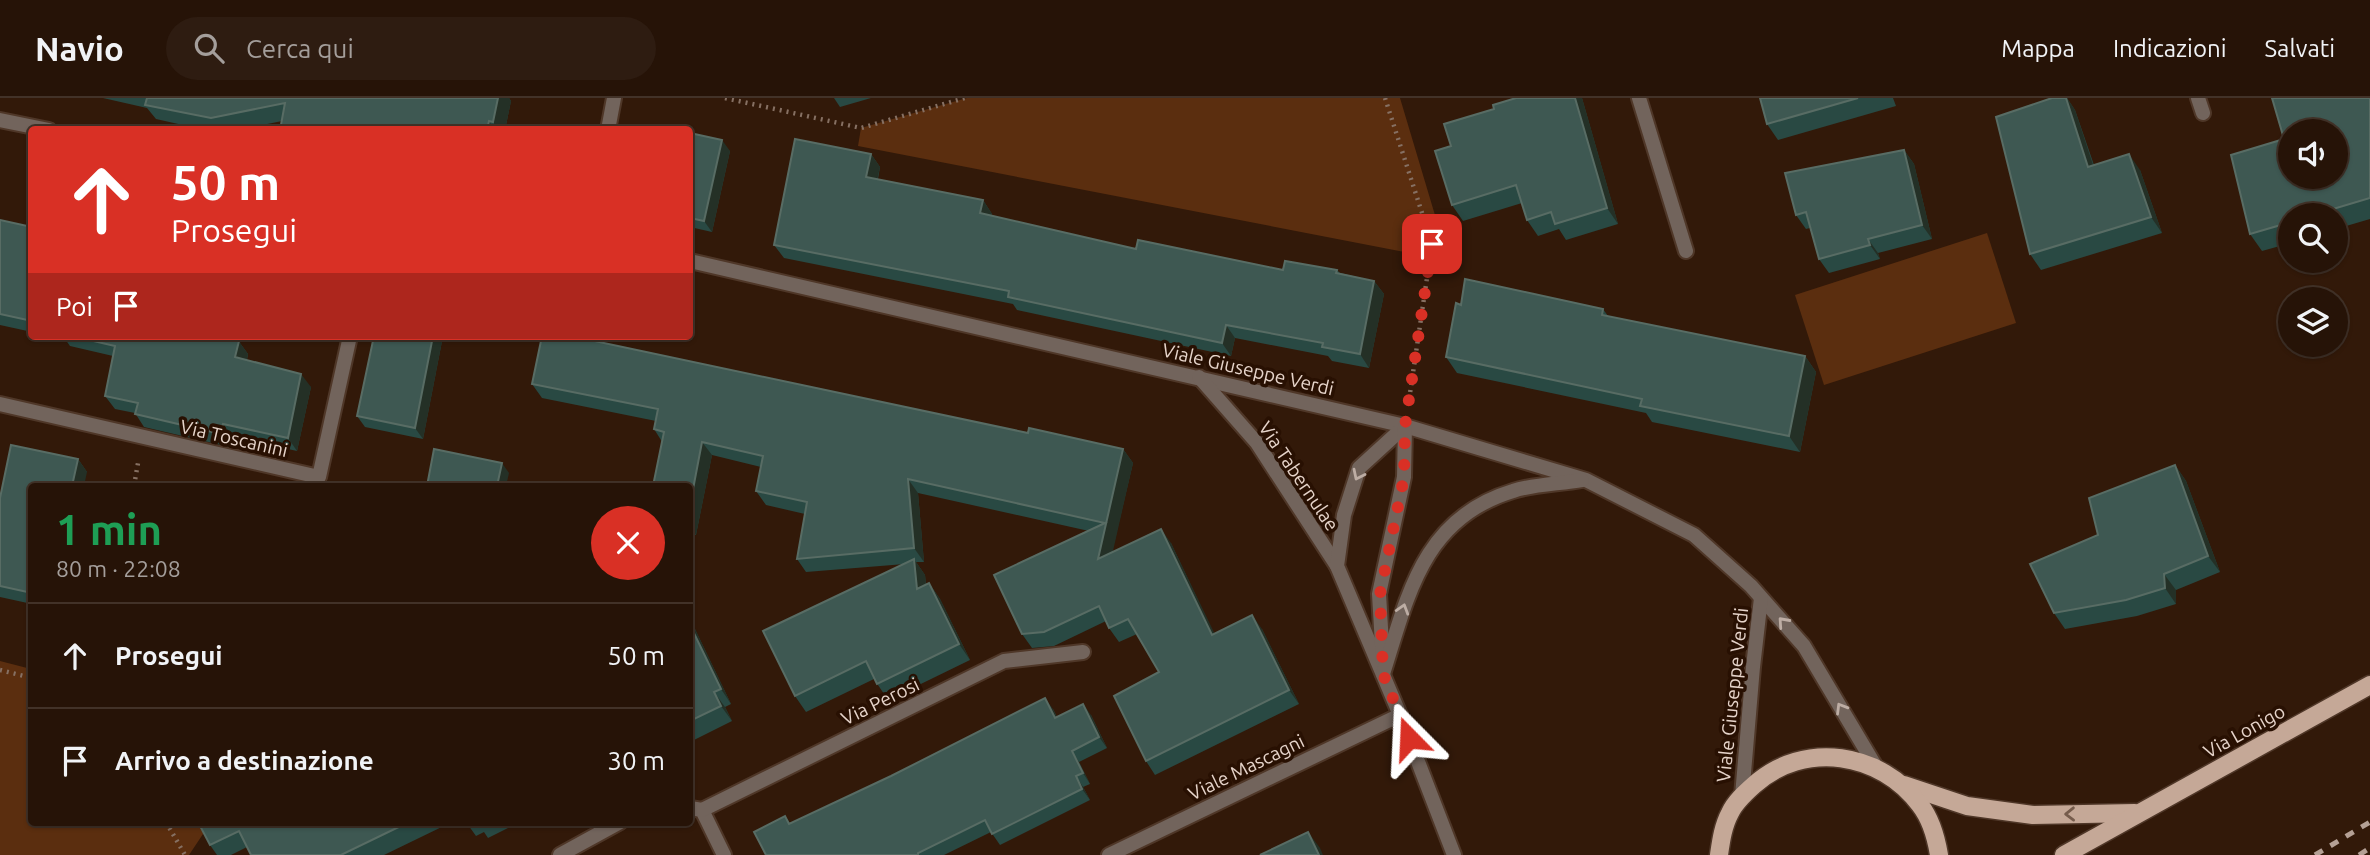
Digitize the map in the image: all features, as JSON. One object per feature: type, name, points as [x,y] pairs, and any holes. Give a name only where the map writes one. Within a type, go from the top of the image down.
[{"type":"main road","name":"Via Lonigo","points":[[2064,855],[2370,685]]},
{"type":"main road","points":[[1719,855],[1721,836],[1730,812],[1742,796],[1764,776],[1790,762],[1818,757],[1848,758],[1876,767],[1903,785],[1922,806],[1934,832],[1939,855]]},
{"type":"main road","name":"Via Lonigo","points":[[1903,785],[1967,806],[2033,815],[2138,813]]},
{"type":"street","points":[[609,126],[614,98]]},
{"type":"street","points":[[1639,98],[1686,251]]},
{"type":"street","points":[[2198,98],[2203,113]]},
{"type":"street","points":[[0,120],[29,126]]},
{"type":"street","name":"Viale Giuseppe Verdi","points":[[693,262],[1405,426],[1586,480],[1694,535],[1761,598],[1804,646],[1876,767]]},
{"type":"street","name":"Via Toscanini","points":[[0,404],[319,477],[348,340]]},
{"type":"street","name":"Via Tabernulae","points":[[1199,377],[1256,443],[1338,566],[1454,855]]},
{"type":"street","name":"Via Tabernulae","points":[[1338,566],[1344,515],[1359,468],[1405,426]]},
{"type":"street","name":"Via Tabernulae","points":[[1383,674],[1380,594],[1404,477],[1405,426]]},
{"type":"street","points":[[1383,674],[1410,587],[1429,550],[1465,513],[1513,491],[1586,480]]},
{"type":"street","name":"Viale Giuseppe Verdi","points":[[1742,796],[1752,667],[1761,598]]},
{"type":"street","name":"Via Perosi","points":[[696,809],[1004,661],[1083,652]]},
{"type":"street","name":"Viale Mascagni","points":[[1109,855],[1400,715]]},
{"type":"street","points":[[696,809],[724,855]]},
{"type":"street","points":[[560,855],[614,826]]},
{"type":"path","points":[[725,98],[861,128],[965,98]]},
{"type":"path","points":[[1385,98],[1432,244],[1405,426]]},
{"type":"path","points":[[0,670],[28,677]]},
{"type":"path","points":[[168,826],[185,855]]},
{"type":"shaded area","points":[[967,98],[1400,98],[1446,252],[1446,268],[1430,266],[1425,256],[858,146],[861,128]]},
{"type":"shaded area","points":[[1987,233],[2016,323],[1824,385],[1795,295]]},
{"type":"shaded area","points":[[0,661],[28,668],[28,826],[202,826],[205,831],[189,855],[0,855]]},
{"type":"building","points":[[147,98],[498,98],[493,122],[489,121],[488,126],[281,126],[285,103],[211,118],[145,105]]},
{"type":"building","points":[[1516,98],[1575,98],[1607,208],[1555,224],[1551,212],[1527,220],[1516,185],[1452,205],[1435,151],[1451,146],[1444,124],[1494,109],[1493,105]]},
{"type":"building","points":[[1760,98],[1858,98],[1767,124]]},
{"type":"building","points":[[2052,98],[2066,98],[2088,167],[2129,154],[2151,217],[2030,254],[1996,117]]},
{"type":"building","points":[[2272,98],[2370,98],[2370,198],[2348,205],[2278,203],[2278,226],[2250,234],[2231,155],[2278,141],[2278,189],[2348,189],[2348,119],[2278,119]]},
{"type":"building","points":[[693,134],[722,140],[704,221],[693,219]]},
{"type":"building","points":[[795,139],[871,154],[866,177],[983,200],[980,213],[1136,249],[1138,240],[1283,270],[1285,261],[1337,270],[1336,273],[1374,281],[1360,354],[1322,347],[1323,343],[1226,325],[1222,343],[1008,297],[1009,291],[774,245]]},
{"type":"building","points":[[1904,150],[1922,225],[1868,239],[1870,245],[1819,259],[1806,212],[1796,215],[1785,173]]},
{"type":"building","points":[[0,220],[28,226],[28,320],[0,314]]},
{"type":"building","points":[[1465,279],[1603,309],[1602,315],[1805,356],[1789,436],[1640,406],[1642,399],[1446,357],[1456,303],[1461,305]]},
{"type":"building","points":[[89,340],[239,341],[235,357],[301,374],[288,438],[223,424],[221,434],[135,414],[138,403],[105,396],[115,346]]},
{"type":"building","points":[[373,340],[432,340],[415,428],[357,416]]},
{"type":"building","points":[[541,340],[590,340],[1028,433],[1029,428],[1123,449],[1098,559],[1161,529],[1212,635],[1252,615],[1289,690],[1146,761],[1114,696],[1159,672],[1128,619],[1109,628],[1099,606],[1044,632],[1022,634],[994,575],[1105,523],[908,479],[914,548],[797,559],[807,502],[756,491],[763,456],[702,442],[693,489],[693,483],[654,483],[664,432],[654,429],[658,409],[532,384]]},
{"type":"building","points":[[11,445],[78,459],[73,483],[28,483],[28,592],[0,586],[0,498]]},
{"type":"building","points":[[434,449],[502,463],[498,483],[428,483]]},
{"type":"building","points":[[2175,465],[2208,556],[2164,574],[2165,588],[2126,600],[2054,613],[2030,564],[2098,535],[2089,498]]},
{"type":"building","points":[[914,559],[917,589],[929,583],[959,644],[877,684],[866,661],[795,696],[763,631]]},
{"type":"building","points":[[693,631],[721,689],[714,692],[721,706],[693,720]]},
{"type":"building","points":[[1045,698],[1055,718],[1083,704],[1099,737],[1072,751],[1083,773],[1076,776],[1082,789],[992,834],[985,820],[918,855],[766,855],[754,832],[785,816],[789,824]]},
{"type":"building","points":[[200,826],[401,826],[341,855],[251,855],[239,831],[210,845]]},
{"type":"building","points":[[1308,832],[1319,855],[1260,855]]},
{"type":"railway","points":[[2315,855],[2370,822]]},
{"type":"railway","points":[[2359,855],[2370,848]]},
{"type":"route","points":[[1409,738],[1383,674],[1380,594],[1404,477],[1405,426],[1432,244]]}]
